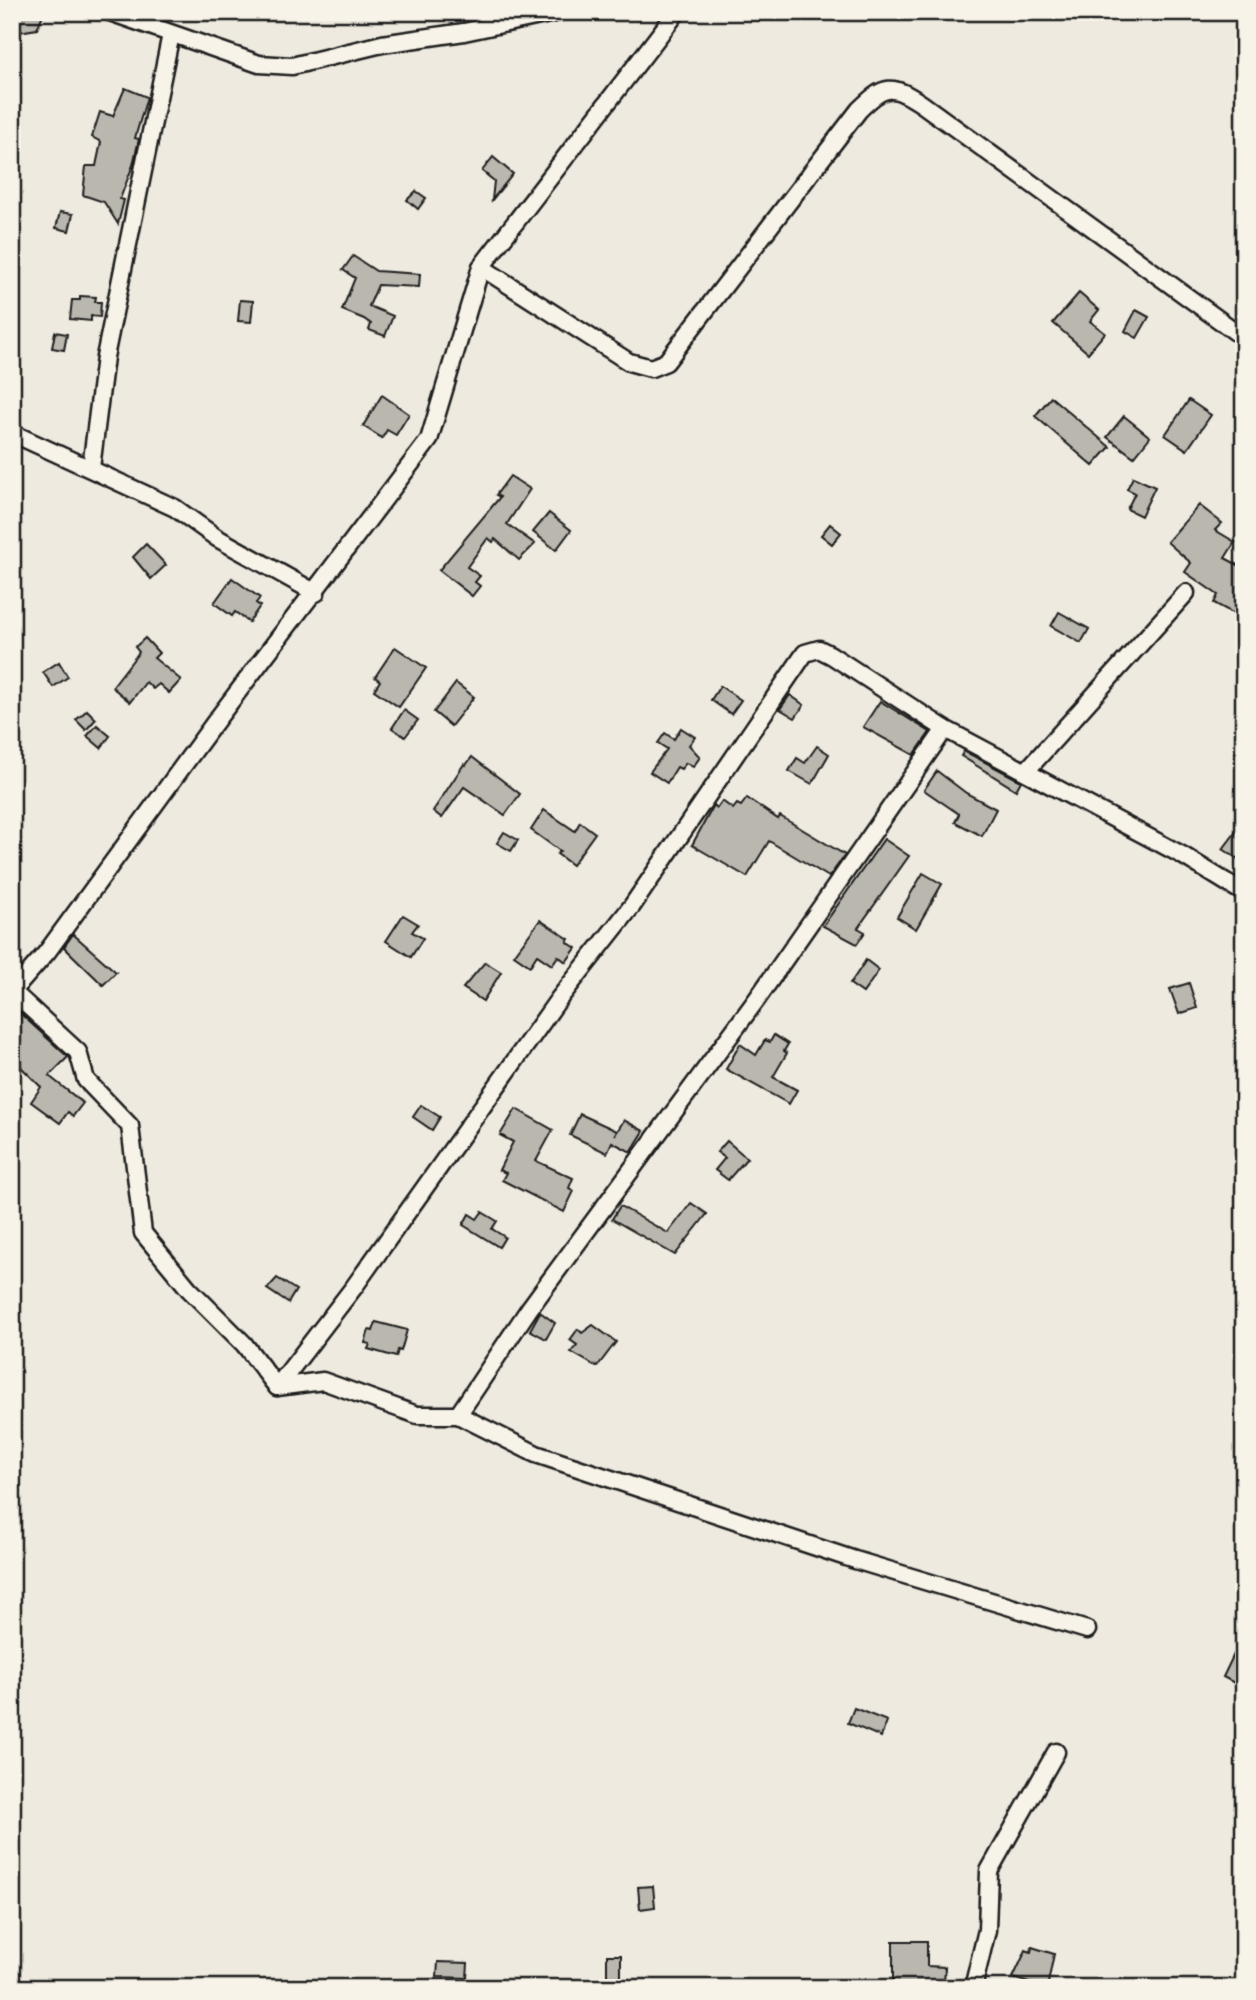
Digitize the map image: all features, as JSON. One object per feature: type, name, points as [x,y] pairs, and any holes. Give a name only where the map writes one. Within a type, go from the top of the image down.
[{"type":"street","points":[[110,12],[259,64],[292,66],[382,44],[464,32],[559,12]]},
{"type":"street","points":[[278,1387],[244,1344],[189,1289],[143,1233],[130,1126],[86,1080],[78,1052],[12,992],[47,952],[218,718],[316,593],[429,440],[481,267],[677,12]]},
{"type":"street","points":[[92,467],[105,357],[171,34]]},
{"type":"street","points":[[481,267],[629,362],[651,368],[666,362],[859,110],[881,89],[889,89],[903,91],[922,104],[1244,338]]},
{"type":"street","points":[[12,433],[92,467],[175,508],[217,538],[316,593]]},
{"type":"street","points":[[1027,770],[1186,593]]},
{"type":"street","points":[[278,1387],[355,1287],[558,1000],[632,906],[805,653],[818,649],[831,654],[945,729],[1027,770],[1182,855],[1244,893]]},
{"type":"street","points":[[458,1415],[528,1309],[758,999],[945,729]]},
{"type":"street","points":[[278,1387],[323,1381],[417,1415],[458,1415],[536,1454],[855,1560],[1087,1630]]},
{"type":"street","points":[[973,1988],[987,1930],[989,1871],[1056,1752]]},
{"type":"building","points":[[12,12],[44,12],[37,29],[12,33]]},
{"type":"building","points":[[125,88],[147,97],[135,138],[139,139],[133,165],[120,199],[124,200],[118,224],[104,202],[83,195],[86,166],[96,166],[101,142],[92,137],[100,112],[113,116]]},
{"type":"building","points":[[493,157],[513,174],[492,200],[494,181],[482,171]]},
{"type":"building","points":[[416,191],[426,198],[418,209],[407,200]]},
{"type":"building","points":[[60,212],[73,214],[69,231],[56,228]]},
{"type":"building","points":[[353,256],[376,271],[420,274],[419,287],[378,285],[369,306],[393,316],[385,336],[369,330],[371,324],[364,319],[342,310],[355,278],[343,270]]},
{"type":"building","points":[[1079,293],[1099,310],[1090,321],[1105,333],[1088,353],[1053,323]]},
{"type":"building","points":[[80,296],[96,297],[95,302],[101,302],[100,317],[91,316],[91,321],[70,319],[72,300],[80,300]]},
{"type":"building","points":[[240,300],[253,301],[251,322],[238,321]]},
{"type":"building","points":[[1136,310],[1149,317],[1137,338],[1125,331]]},
{"type":"building","points":[[55,332],[67,334],[64,350],[52,348]]},
{"type":"building","points":[[382,395],[409,414],[396,435],[387,430],[382,438],[363,426]]},
{"type":"building","points":[[1051,397],[1110,447],[1093,466],[1035,416]]},
{"type":"building","points":[[1189,400],[1211,415],[1187,450],[1165,435]]},
{"type":"building","points":[[1124,416],[1150,437],[1134,457],[1107,437]]},
{"type":"building","points":[[510,476],[530,489],[507,524],[535,544],[519,560],[495,539],[493,542],[488,538],[467,567],[480,576],[475,582],[480,586],[472,596],[439,570],[500,497],[496,495]]},
{"type":"building","points":[[1133,477],[1155,487],[1141,516],[1127,509],[1135,493],[1127,489]]},
{"type":"building","points":[[1199,505],[1222,523],[1215,530],[1235,542],[1225,558],[1244,568],[1244,602],[1236,615],[1214,603],[1218,595],[1185,572],[1191,563],[1167,542]]},
{"type":"building","points":[[549,513],[571,530],[556,550],[533,532]]},
{"type":"building","points":[[830,524],[841,533],[832,544],[821,535]]},
{"type":"building","points":[[146,544],[166,565],[151,579],[133,557]]},
{"type":"building","points":[[232,578],[260,598],[256,603],[260,606],[249,622],[235,612],[232,616],[214,603]]},
{"type":"building","points":[[1059,612],[1089,629],[1081,643],[1051,626]]},
{"type":"building","points":[[145,638],[159,653],[154,658],[181,680],[169,693],[159,684],[153,689],[146,682],[130,702],[112,687],[139,652],[135,647]]},
{"type":"building","points":[[395,647],[426,668],[399,707],[374,690],[380,681],[375,677]]},
{"type":"building","points":[[59,662],[68,677],[53,687],[43,672]]},
{"type":"building","points":[[456,683],[474,697],[451,726],[434,712]]},
{"type":"building","points":[[720,686],[741,700],[731,714],[711,700]]},
{"type":"building","points":[[790,695],[804,705],[795,718],[780,709]]},
{"type":"building","points":[[880,701],[930,732],[914,755],[863,727]]},
{"type":"building","points":[[87,710],[96,719],[86,730],[76,720]]},
{"type":"building","points":[[404,710],[418,720],[405,737],[392,728]]},
{"type":"building","points":[[97,725],[110,736],[101,748],[87,736]]},
{"type":"building","points":[[681,728],[695,737],[689,745],[700,757],[693,767],[686,763],[681,769],[677,767],[667,783],[650,772],[667,749],[658,743],[665,733],[674,739]]},
{"type":"building","points":[[817,746],[829,754],[812,784],[789,771],[797,758],[805,763]]},
{"type":"building","points":[[964,751],[1021,781],[1016,790],[961,756]]},
{"type":"building","points":[[472,757],[520,794],[505,815],[464,787],[442,818],[433,811],[464,764]]},
{"type":"building","points":[[937,771],[966,793],[996,809],[982,836],[955,822],[959,814],[924,790]]},
{"type":"building","points":[[747,798],[778,819],[780,816],[845,855],[829,877],[769,841],[747,877],[692,845],[714,805],[717,808],[722,801],[733,809],[737,804],[741,806]]},
{"type":"building","points":[[544,810],[575,831],[580,822],[595,833],[572,865],[557,854],[560,851],[531,830]]},
{"type":"building","points":[[1244,821],[1244,863],[1223,849]]},
{"type":"building","points":[[504,832],[518,840],[511,851],[497,843]]},
{"type":"building","points":[[884,839],[909,856],[858,928],[865,932],[857,944],[823,926]]},
{"type":"building","points":[[923,873],[942,884],[916,929],[897,917]]},
{"type":"building","points":[[403,915],[418,924],[412,932],[423,938],[411,957],[386,941]]},
{"type":"building","points":[[540,920],[569,939],[567,942],[576,948],[566,962],[558,956],[552,965],[537,955],[530,966],[514,955]]},
{"type":"building","points":[[73,934],[116,972],[103,985],[64,947]]},
{"type":"building","points":[[866,960],[879,970],[863,993],[850,984]]},
{"type":"building","points":[[485,962],[501,972],[483,1001],[463,988]]},
{"type":"building","points":[[1189,983],[1197,1008],[1179,1014],[1170,989]]},
{"type":"building","points":[[12,1006],[68,1057],[49,1076],[83,1103],[73,1116],[68,1112],[60,1123],[31,1102],[41,1087],[12,1058]]},
{"type":"building","points":[[774,1035],[788,1044],[784,1051],[787,1053],[773,1077],[797,1090],[789,1104],[726,1069],[740,1044],[756,1055],[765,1040],[770,1042]]},
{"type":"building","points":[[421,1105],[440,1117],[432,1130],[413,1117]]},
{"type":"building","points":[[516,1109],[553,1130],[536,1161],[573,1178],[569,1188],[574,1191],[564,1212],[502,1180],[506,1173],[499,1170],[513,1142],[500,1135]]},
{"type":"building","points":[[580,1114],[617,1131],[615,1135],[624,1120],[644,1131],[631,1152],[612,1142],[607,1153],[570,1135]]},
{"type":"building","points":[[727,1141],[747,1158],[728,1180],[715,1170],[725,1158],[717,1152]]},
{"type":"building","points":[[691,1203],[707,1214],[675,1255],[612,1219],[620,1206],[668,1233]]},
{"type":"building","points":[[482,1212],[497,1221],[492,1229],[505,1237],[499,1247],[463,1225],[469,1214],[477,1219]]},
{"type":"building","points":[[277,1278],[296,1290],[288,1303],[267,1289]]},
{"type":"building","points":[[540,1312],[555,1323],[546,1339],[530,1330]]},
{"type":"building","points":[[376,1322],[407,1330],[401,1351],[398,1350],[396,1357],[368,1349],[370,1344],[365,1343],[369,1330],[373,1331]]},
{"type":"building","points":[[593,1325],[616,1342],[597,1367],[571,1352],[577,1345],[570,1340],[578,1329],[582,1333]]},
{"type":"building","points":[[1234,1654],[1244,1658],[1244,1688],[1223,1677]]},
{"type":"building","points":[[854,1708],[887,1721],[881,1737],[848,1723]]},
{"type":"building","points":[[653,1886],[655,1907],[640,1909],[638,1887]]},
{"type":"building","points":[[893,1941],[927,1941],[927,1966],[945,1967],[944,1982],[938,1982],[938,1988],[893,1988]]},
{"type":"building","points":[[1032,1947],[1054,1954],[1047,1988],[1034,1988],[1035,1985],[1013,1978],[1026,1950],[1031,1952]]},
{"type":"building","points":[[607,1955],[621,1955],[621,1980],[607,1980]]},
{"type":"building","points":[[438,1962],[468,1963],[467,1978],[437,1977]]}]
